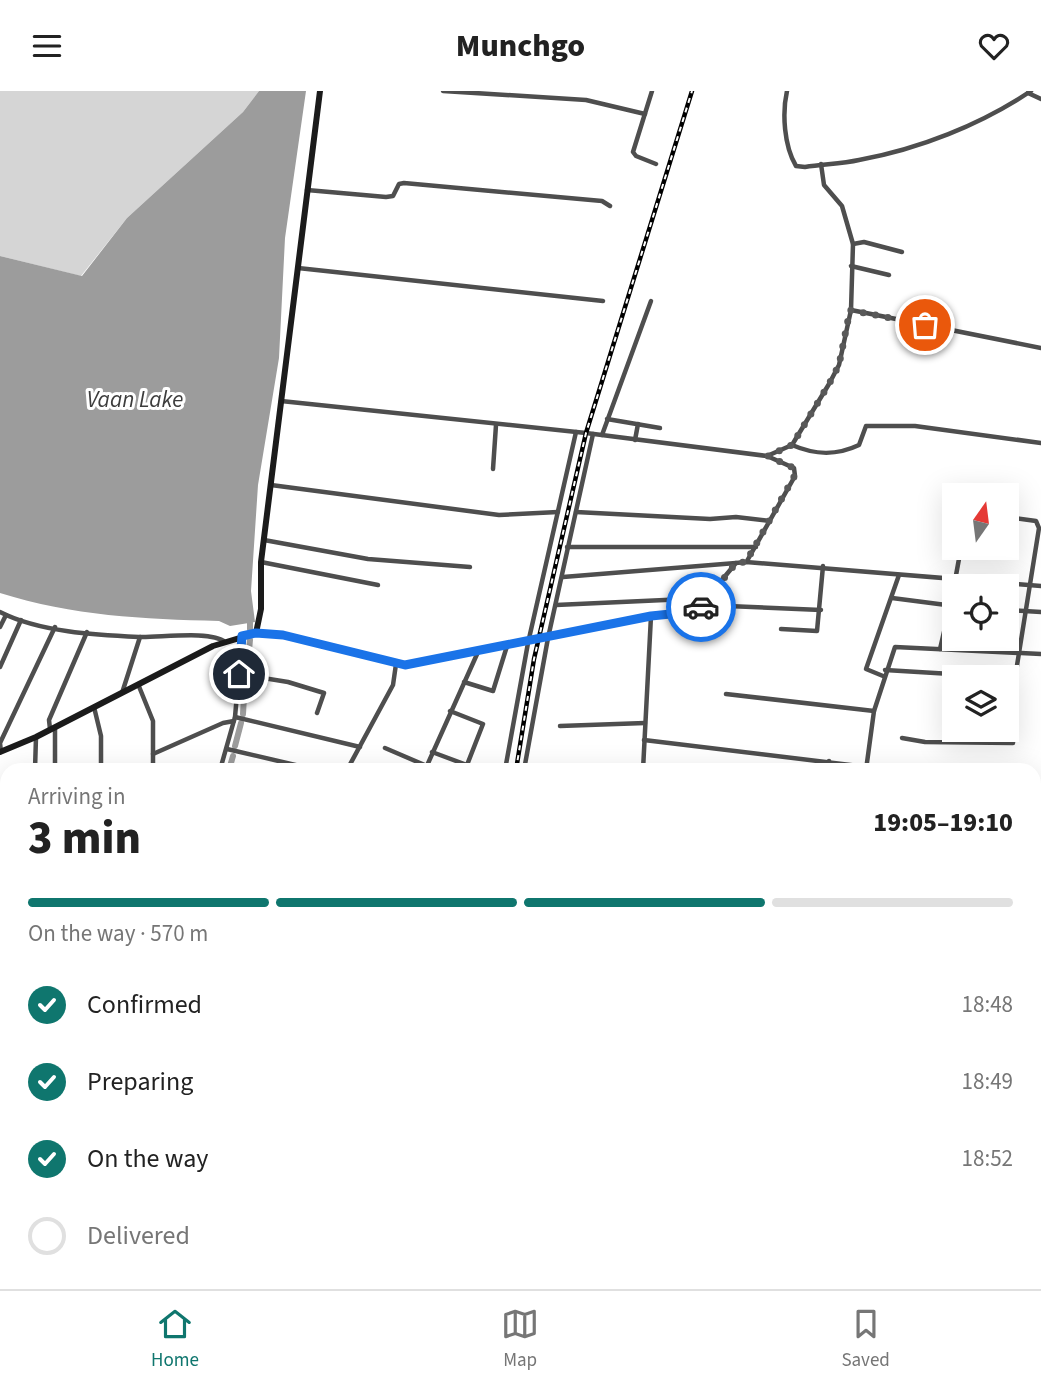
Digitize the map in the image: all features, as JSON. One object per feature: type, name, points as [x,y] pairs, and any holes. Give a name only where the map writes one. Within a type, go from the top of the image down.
[{"type":"street","points":[[256,633],[261,609],[261,562],[320,91]]},
{"type":"street","points":[[443,91],[586,100],[645,114]]},
{"type":"street","points":[[652,91],[633,152],[636,156],[656,164]]},
{"type":"street","points":[[787,91],[783,108],[791,159],[796,166],[885,154],[943,135],[990,115],[1030,92],[1041,99]]},
{"type":"street","points":[[768,456],[792,445],[839,365],[850,310],[853,244],[842,206],[824,185],[821,164]]},
{"type":"street","points":[[306,190],[386,198],[393,196],[399,184],[404,183],[602,201],[610,206]]},
{"type":"street","points":[[853,244],[864,242],[902,252]]},
{"type":"street","points":[[851,266],[889,275]]},
{"type":"street","points":[[297,268],[603,301]]},
{"type":"street","points":[[602,435],[650,301]]},
{"type":"street","points":[[850,310],[1041,348]]},
{"type":"street","points":[[281,401],[576,432],[768,456],[794,468],[795,475],[757,547],[746,562]]},
{"type":"street","points":[[607,419],[660,428]]},
{"type":"street","points":[[635,440],[638,424]]},
{"type":"street","points":[[493,469],[496,425]]},
{"type":"street","points":[[792,445],[821,453],[844,452],[859,445],[866,426],[915,426],[1041,443]]},
{"type":"street","points":[[506,763],[528,643],[576,432]]},
{"type":"street","points":[[525,763],[548,638],[564,577],[567,547],[593,434]]},
{"type":"street","points":[[271,485],[499,515],[558,512]]},
{"type":"street","points":[[576,512],[710,519],[736,517],[770,521]]},
{"type":"street","points":[[1017,665],[1023,611],[1031,585],[1038,523],[1019,519]]},
{"type":"street","points":[[264,540],[368,559],[470,567]]},
{"type":"street","points":[[567,547],[757,547]]},
{"type":"street","points":[[261,562],[378,585]]},
{"type":"street","points":[[564,577],[746,562],[823,566],[942,578]]},
{"type":"street","points":[[55,627],[0,743],[0,752],[242,636],[256,633],[283,635],[396,664],[479,652],[651,616],[690,612],[703,605],[736,563]]},
{"type":"street","points":[[781,629],[817,631],[823,566]]},
{"type":"street","points":[[900,575],[866,669],[884,673],[942,675]]},
{"type":"street","points":[[1019,584],[1041,586]]},
{"type":"street","points":[[556,605],[709,598]]},
{"type":"street","points":[[892,598],[942,604]]},
{"type":"street","points":[[703,605],[821,610]]},
{"type":"street","points":[[1019,611],[1041,612]]},
{"type":"street","points":[[0,627],[3,613],[21,621],[87,632],[140,638],[210,636],[225,642]]},
{"type":"street","points":[[642,763],[651,616]]},
{"type":"street","points":[[0,667],[21,621]]},
{"type":"street","points":[[54,763],[49,720],[87,632]]},
{"type":"street","points":[[223,763],[235,719],[242,636]]},
{"type":"street","points":[[122,692],[140,638]]},
{"type":"street","points":[[940,649],[942,642]]},
{"type":"street","points":[[464,682],[493,691],[507,646]]},
{"type":"street","points":[[867,763],[874,711],[884,673],[895,647],[1041,654]]},
{"type":"street","points":[[428,763],[479,652]]},
{"type":"street","points":[[351,763],[393,685],[396,664]]},
{"type":"street","points":[[239,674],[288,682],[324,693],[317,713]]},
{"type":"street","points":[[138,684],[153,721],[153,763]]},
{"type":"street","points":[[726,694],[874,711]]},
{"type":"street","points":[[94,707],[102,736],[101,763]]},
{"type":"street","points":[[450,712],[483,724],[468,763]]},
{"type":"street","points":[[153,754],[235,719],[360,747]]},
{"type":"street","points":[[560,726],[645,723]]},
{"type":"street","points":[[35,763],[36,737]]},
{"type":"street","points":[[902,737],[925,742],[1013,742]]},
{"type":"street","points":[[644,740],[838,763]]},
{"type":"street","points":[[385,748],[416,763]]},
{"type":"street","points":[[228,749],[287,763]]},
{"type":"street","points":[[432,753],[461,763]]},
{"type":"shaded area","points":[[0,91],[259,91],[243,112],[127,218],[81,276],[0,256]]},
{"type":"water","name":"Vaan Lake","points":[[259,91],[306,91],[285,238],[279,358],[258,485],[251,591],[255,622],[230,626],[219,621],[108,615],[54,607],[0,593],[0,256],[82,276],[127,218],[243,112]]},
{"type":"waterway","points":[[250,623],[250,629]]},
{"type":"waterway","points":[[247,670],[250,640]]},
{"type":"waterway","points":[[243,714],[245,679]]},
{"type":"waterway","points":[[235,746],[241,723]]},
{"type":"waterway","points":[[231,763],[233,756]]},
{"type":"railway","points":[[517,763],[534,659],[586,433],[692,91]]},
{"type":"way so far","points":[[701,607],[736,563],[746,562],[757,547],[795,475],[794,468],[768,456],[792,445],[829,384],[839,365],[850,310],[925,325]]},
{"type":"route","points":[[239,674],[242,636],[256,633],[283,635],[405,665],[528,643],[651,616],[690,612],[701,607]]}]
